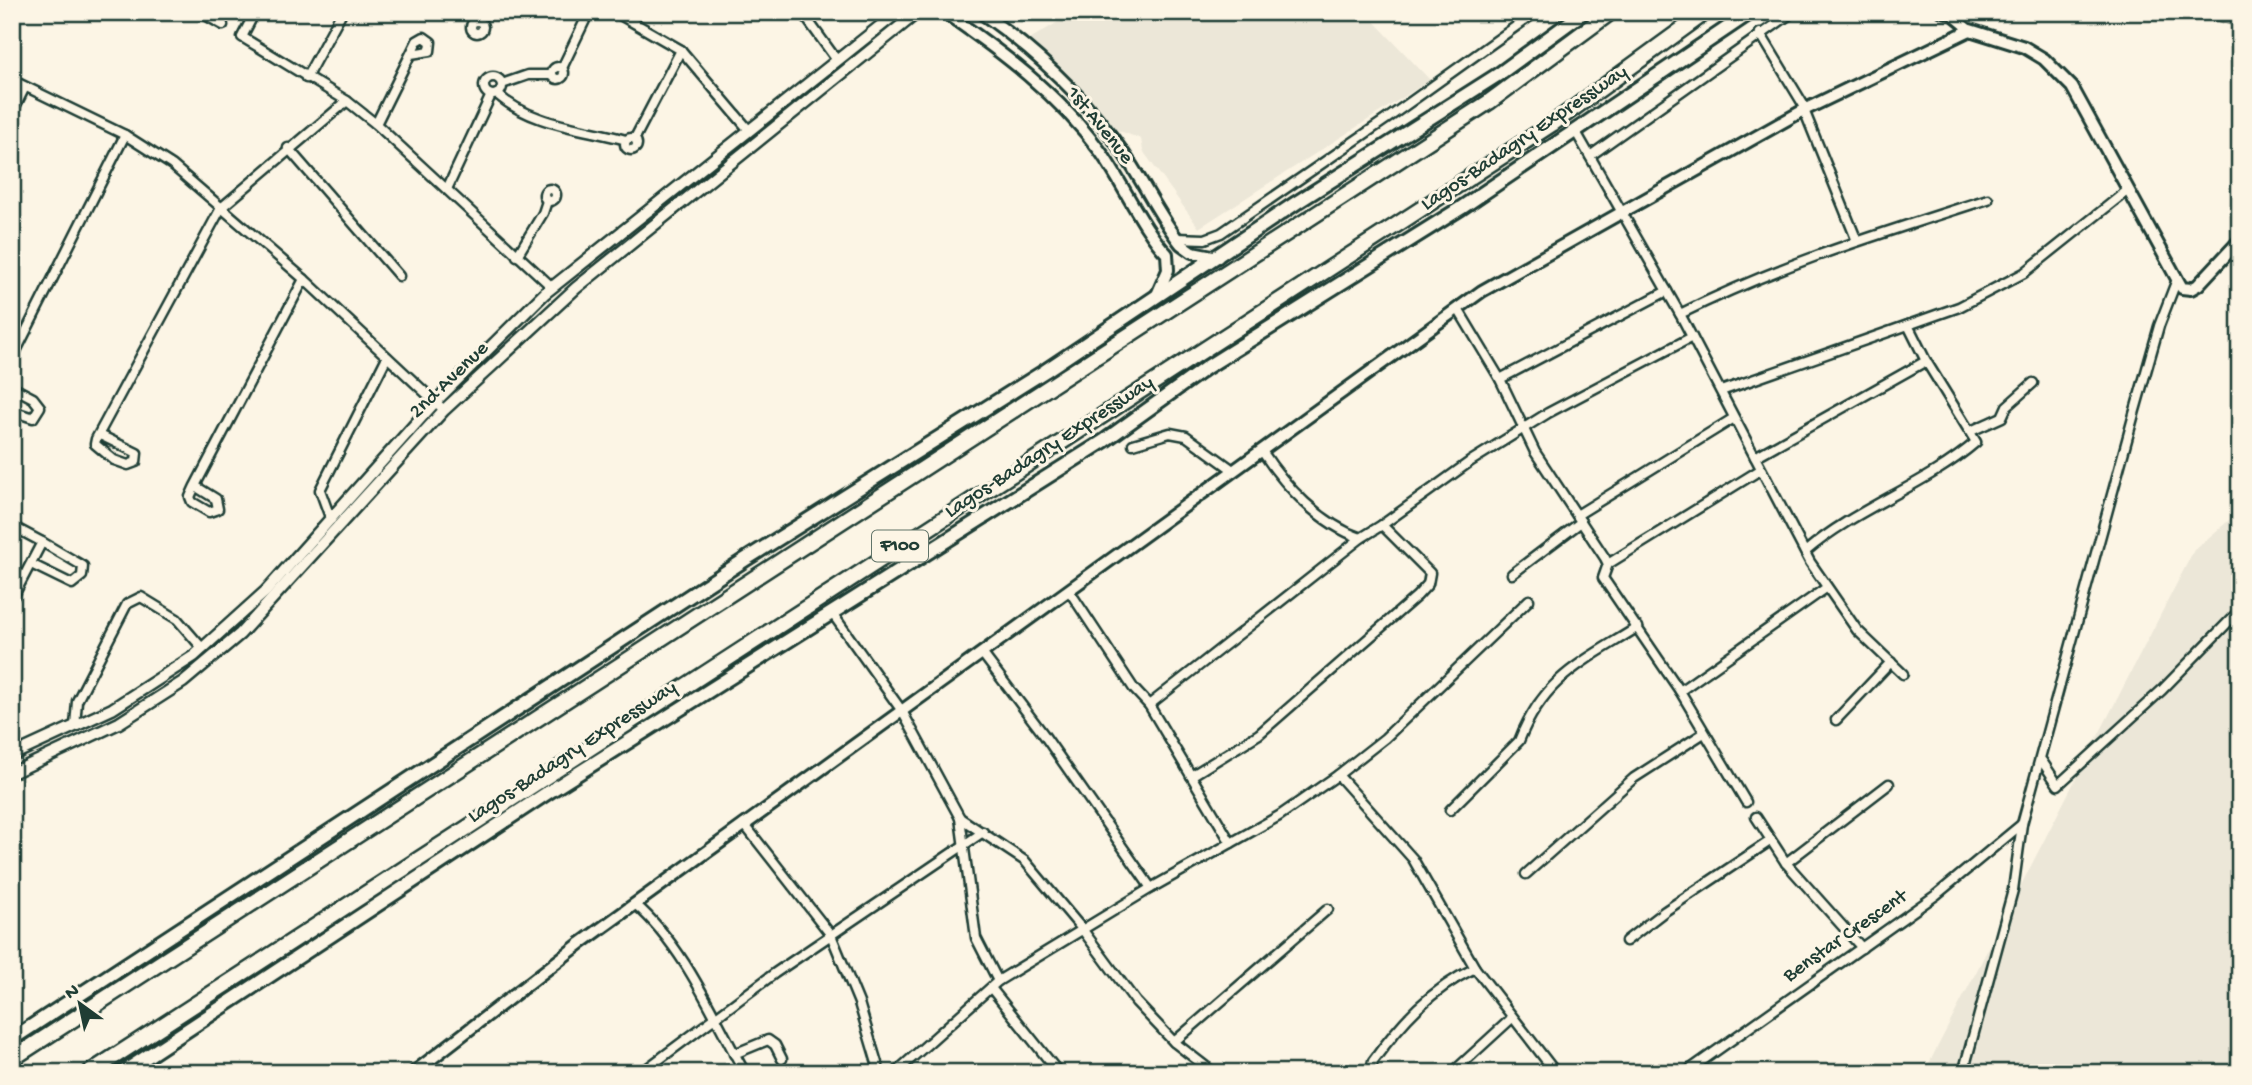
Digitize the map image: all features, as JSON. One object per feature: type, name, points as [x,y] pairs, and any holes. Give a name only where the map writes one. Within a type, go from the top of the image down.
[{"type":"highway","name":"F100","points":[[12,1059],[1489,102],[1611,12]]},
{"type":"highway","name":"Lagos-Badagry Expressway","points":[[89,1073],[1541,131],[1706,12]]},
{"type":"main road","name":"1st Avenue","points":[[944,12],[997,48],[1034,79],[1099,150],[1167,254],[1168,270],[1155,299]]},
{"type":"main road","name":"1st Avenue","points":[[980,12],[1040,58],[1093,113],[1126,156],[1176,238],[1192,252],[1218,257]]},
{"type":"main road","points":[[12,1039],[537,694],[958,428],[1296,203],[1499,74],[1584,12]]},
{"type":"main road","name":"Lagos-Badagry Expressway","points":[[122,1073],[547,793],[1104,441],[1207,368],[1576,132],[1751,12]]},
{"type":"main road","points":[[413,1073],[744,824],[1070,592],[1233,470],[1458,309],[1518,269],[1805,110],[1970,30],[2024,47],[2059,72],[2081,101],[2176,282],[2186,290],[2198,285],[2240,240]]},
{"type":"street","points":[[200,12],[223,25]]},
{"type":"street","points":[[255,12],[242,37],[347,101],[376,124],[552,287]]},
{"type":"street","points":[[306,78],[342,12]]},
{"type":"street","points":[[480,22],[486,12]]},
{"type":"street","points":[[447,189],[502,84],[528,75],[552,75],[557,67],[562,68],[589,12]]},
{"type":"street","points":[[615,12],[681,50],[748,129]]},
{"type":"street","points":[[802,12],[836,59]]},
{"type":"street","name":"2nd Avenue","points":[[12,755],[123,702],[203,649],[266,591],[435,402],[552,287],[898,12]]},
{"type":"street","name":"2nd Avenue","points":[[12,773],[119,723],[183,682],[240,634],[444,410],[614,257],[918,12]]},
{"type":"street","points":[[1176,238],[1205,239],[1220,233],[1536,12]]},
{"type":"street","points":[[1590,156],[1793,12]]},
{"type":"street","points":[[1941,12],[1952,15],[1970,30]]},
{"type":"street","points":[[1760,33],[1805,110],[1857,241]]},
{"type":"street","points":[[502,84],[492,77],[486,80],[484,86],[510,106],[555,124],[630,139],[681,50]]},
{"type":"street","points":[[376,124],[411,54]]},
{"type":"street","points":[[12,80],[125,135],[172,165],[304,279],[444,410]]},
{"type":"street","points":[[12,113],[25,87]]},
{"type":"street","points":[[100,435],[137,453],[136,462],[128,466],[100,450],[95,444],[185,269],[221,208],[288,148],[347,101]]},
{"type":"street","points":[[1576,132],[1681,314],[1760,470],[1826,587],[1857,630],[1903,674]]},
{"type":"street","points":[[12,359],[125,135]]},
{"type":"street","points":[[288,148],[400,276]]},
{"type":"street","points":[[1721,391],[1959,307],[2024,273],[2128,190]]},
{"type":"street","points":[[1681,314],[1750,280],[1857,241],[1988,200]]},
{"type":"street","points":[[517,256],[543,213],[547,201]]},
{"type":"street","points":[[195,486],[304,279]]},
{"type":"street","points":[[1963,1073],[2013,890],[2022,824],[2042,761],[2137,401],[2159,326],[2176,282]]},
{"type":"street","points":[[1500,379],[1667,291]]},
{"type":"street","points":[[1458,309],[1500,379],[1523,430],[1608,564]]},
{"type":"street","points":[[1805,552],[1844,522],[1925,477],[1973,445],[1976,440],[1926,362],[1908,325]]},
{"type":"street","points":[[1149,705],[1360,538],[1471,461],[1548,413],[1692,337]]},
{"type":"street","points":[[331,520],[320,490],[387,357]]},
{"type":"street","points":[[1755,457],[1926,362]]},
{"type":"street","points":[[1970,431],[2002,417],[2007,406],[2033,383]]},
{"type":"street","points":[[12,387],[33,398],[40,407],[33,418],[12,411]]},
{"type":"street","points":[[1511,574],[1579,519],[1734,418]]},
{"type":"street","points":[[1133,444],[1170,433],[1186,436],[1233,470]]},
{"type":"street","points":[[1262,451],[1281,478],[1311,507],[1349,534],[1360,538]]},
{"type":"street","points":[[1746,802],[1680,691],[1639,627],[1603,578],[1608,564],[1760,470]]},
{"type":"street","points":[[1191,776],[1259,734],[1428,584],[1430,573],[1382,525]]},
{"type":"street","points":[[12,526],[79,562],[83,566],[82,576],[72,584],[31,564]]},
{"type":"street","points":[[12,599],[42,542]]},
{"type":"street","points":[[1680,691],[1826,587]]},
{"type":"street","points":[[1070,592],[1134,689],[1149,705],[1231,843]]},
{"type":"street","points":[[75,726],[77,701],[127,604],[133,599],[141,597],[177,619],[203,649]]},
{"type":"street","points":[[895,1073],[998,981],[1151,888],[1279,816],[1338,775],[1394,730],[1529,600]]},
{"type":"street","points":[[2042,761],[2058,785],[2162,690],[2240,610]]},
{"type":"street","points":[[832,613],[902,711],[960,818],[976,938],[998,981]]},
{"type":"street","points":[[1450,810],[1519,741],[1523,728],[1552,684],[1639,627]]},
{"type":"street","points":[[982,653],[1044,735],[1151,888]]},
{"type":"street","points":[[1836,720],[1891,662]]},
{"type":"street","points":[[1526,874],[1627,784],[1704,733]]},
{"type":"street","points":[[1338,775],[1413,859],[1475,968],[1556,1073]]},
{"type":"street","points":[[1786,863],[1889,784]]},
{"type":"street","points":[[1756,817],[1786,863],[1862,948]]},
{"type":"street","points":[[960,818],[1025,861],[1082,929],[1116,978],[1174,1042],[1214,1073]]},
{"type":"street","points":[[744,824],[831,936],[859,1003],[880,1073]]},
{"type":"street","name":"Benstar Crescent","points":[[1685,1073],[1936,895],[2022,824]]},
{"type":"street","points":[[641,1073],[714,1018],[983,832]]},
{"type":"street","points":[[1626,941],[1658,915],[1770,841]]},
{"type":"street","points":[[635,904],[660,928],[745,1073]]},
{"type":"street","points":[[1174,1042],[1328,909]]},
{"type":"street","points":[[1374,1073],[1371,1069],[1373,1061],[1405,1017],[1434,992],[1475,968]]},
{"type":"street","points":[[991,988],[1059,1073]]},
{"type":"street","points":[[1452,1073],[1512,1017]]},
{"type":"street","points":[[734,1054],[768,1040],[775,1045],[782,1059]]},
{"type":"shaded area","points":[[1075,12],[1365,12],[1430,80],[1199,228],[1143,151],[1141,139],[1117,130],[1108,120],[1104,123],[1088,98],[1028,40]]},
{"type":"shaded area","points":[[2240,511],[2240,1073],[1924,1073],[2194,550]]},
{"type":"water","points":[[2185,12],[2240,12],[2240,27]]}]
